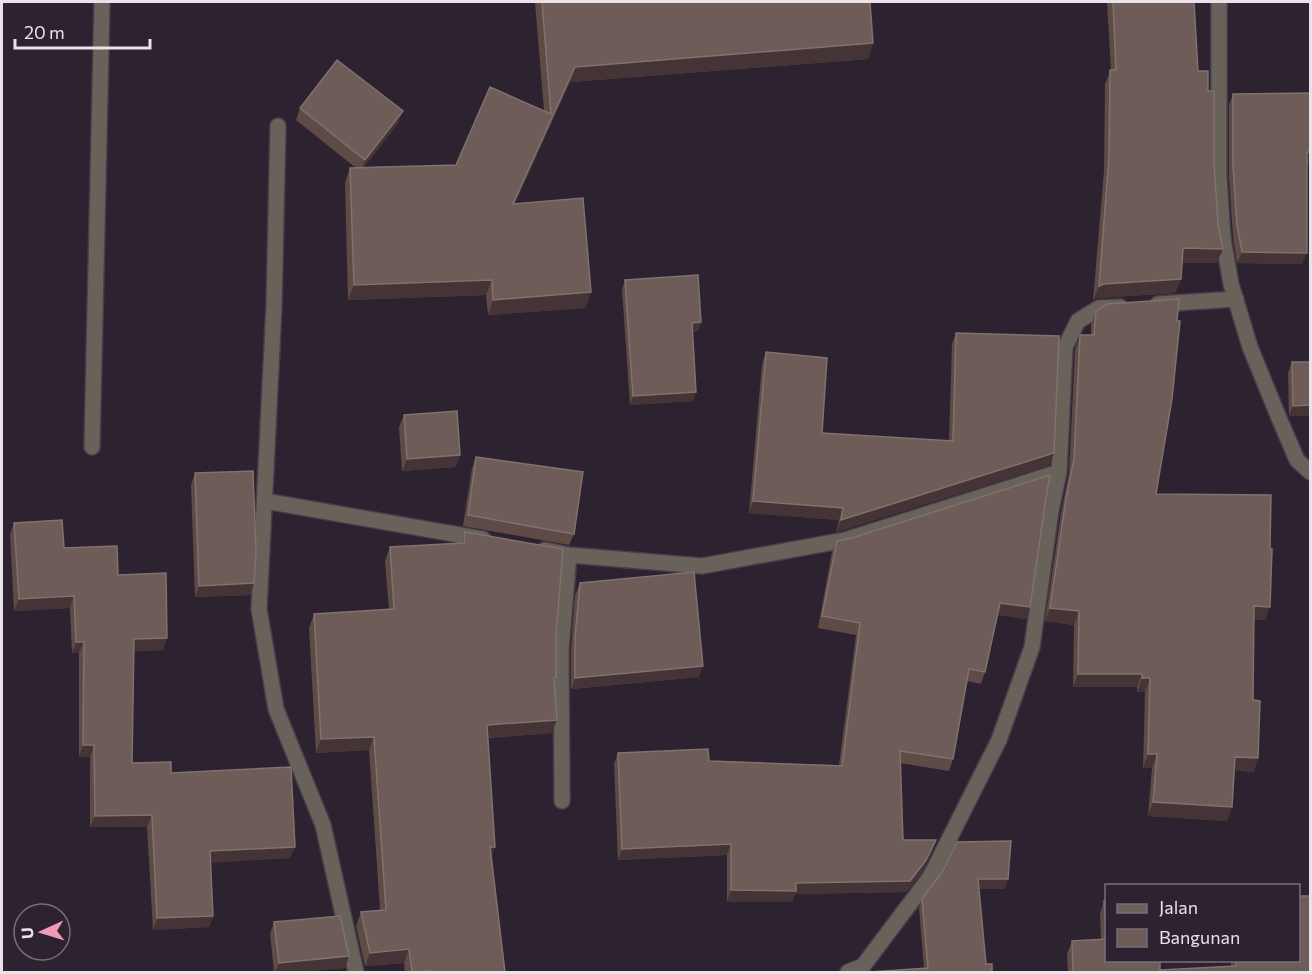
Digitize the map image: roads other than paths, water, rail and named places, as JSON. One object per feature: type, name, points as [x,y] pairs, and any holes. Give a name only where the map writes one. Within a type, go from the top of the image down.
[{"type":"street","points":[[92,447],[102,2]]},
{"type":"street","points":[[1219,2],[1219,177],[1223,238],[1231,284],[1250,347],[1297,460],[1311,472]]},
{"type":"street","points":[[278,126],[274,306],[259,609],[276,709],[323,825],[356,972]]},
{"type":"street","points":[[848,972],[863,966],[930,877],[999,740],[1032,647],[1051,511],[1059,472],[1065,347],[1078,321],[1099,308],[1236,299]]},
{"type":"street","points":[[536,549],[569,555],[702,566],[845,540],[1059,472]]},
{"type":"street","points":[[265,501],[492,541]]},
{"type":"street","points":[[562,801],[561,649],[569,555]]}]
